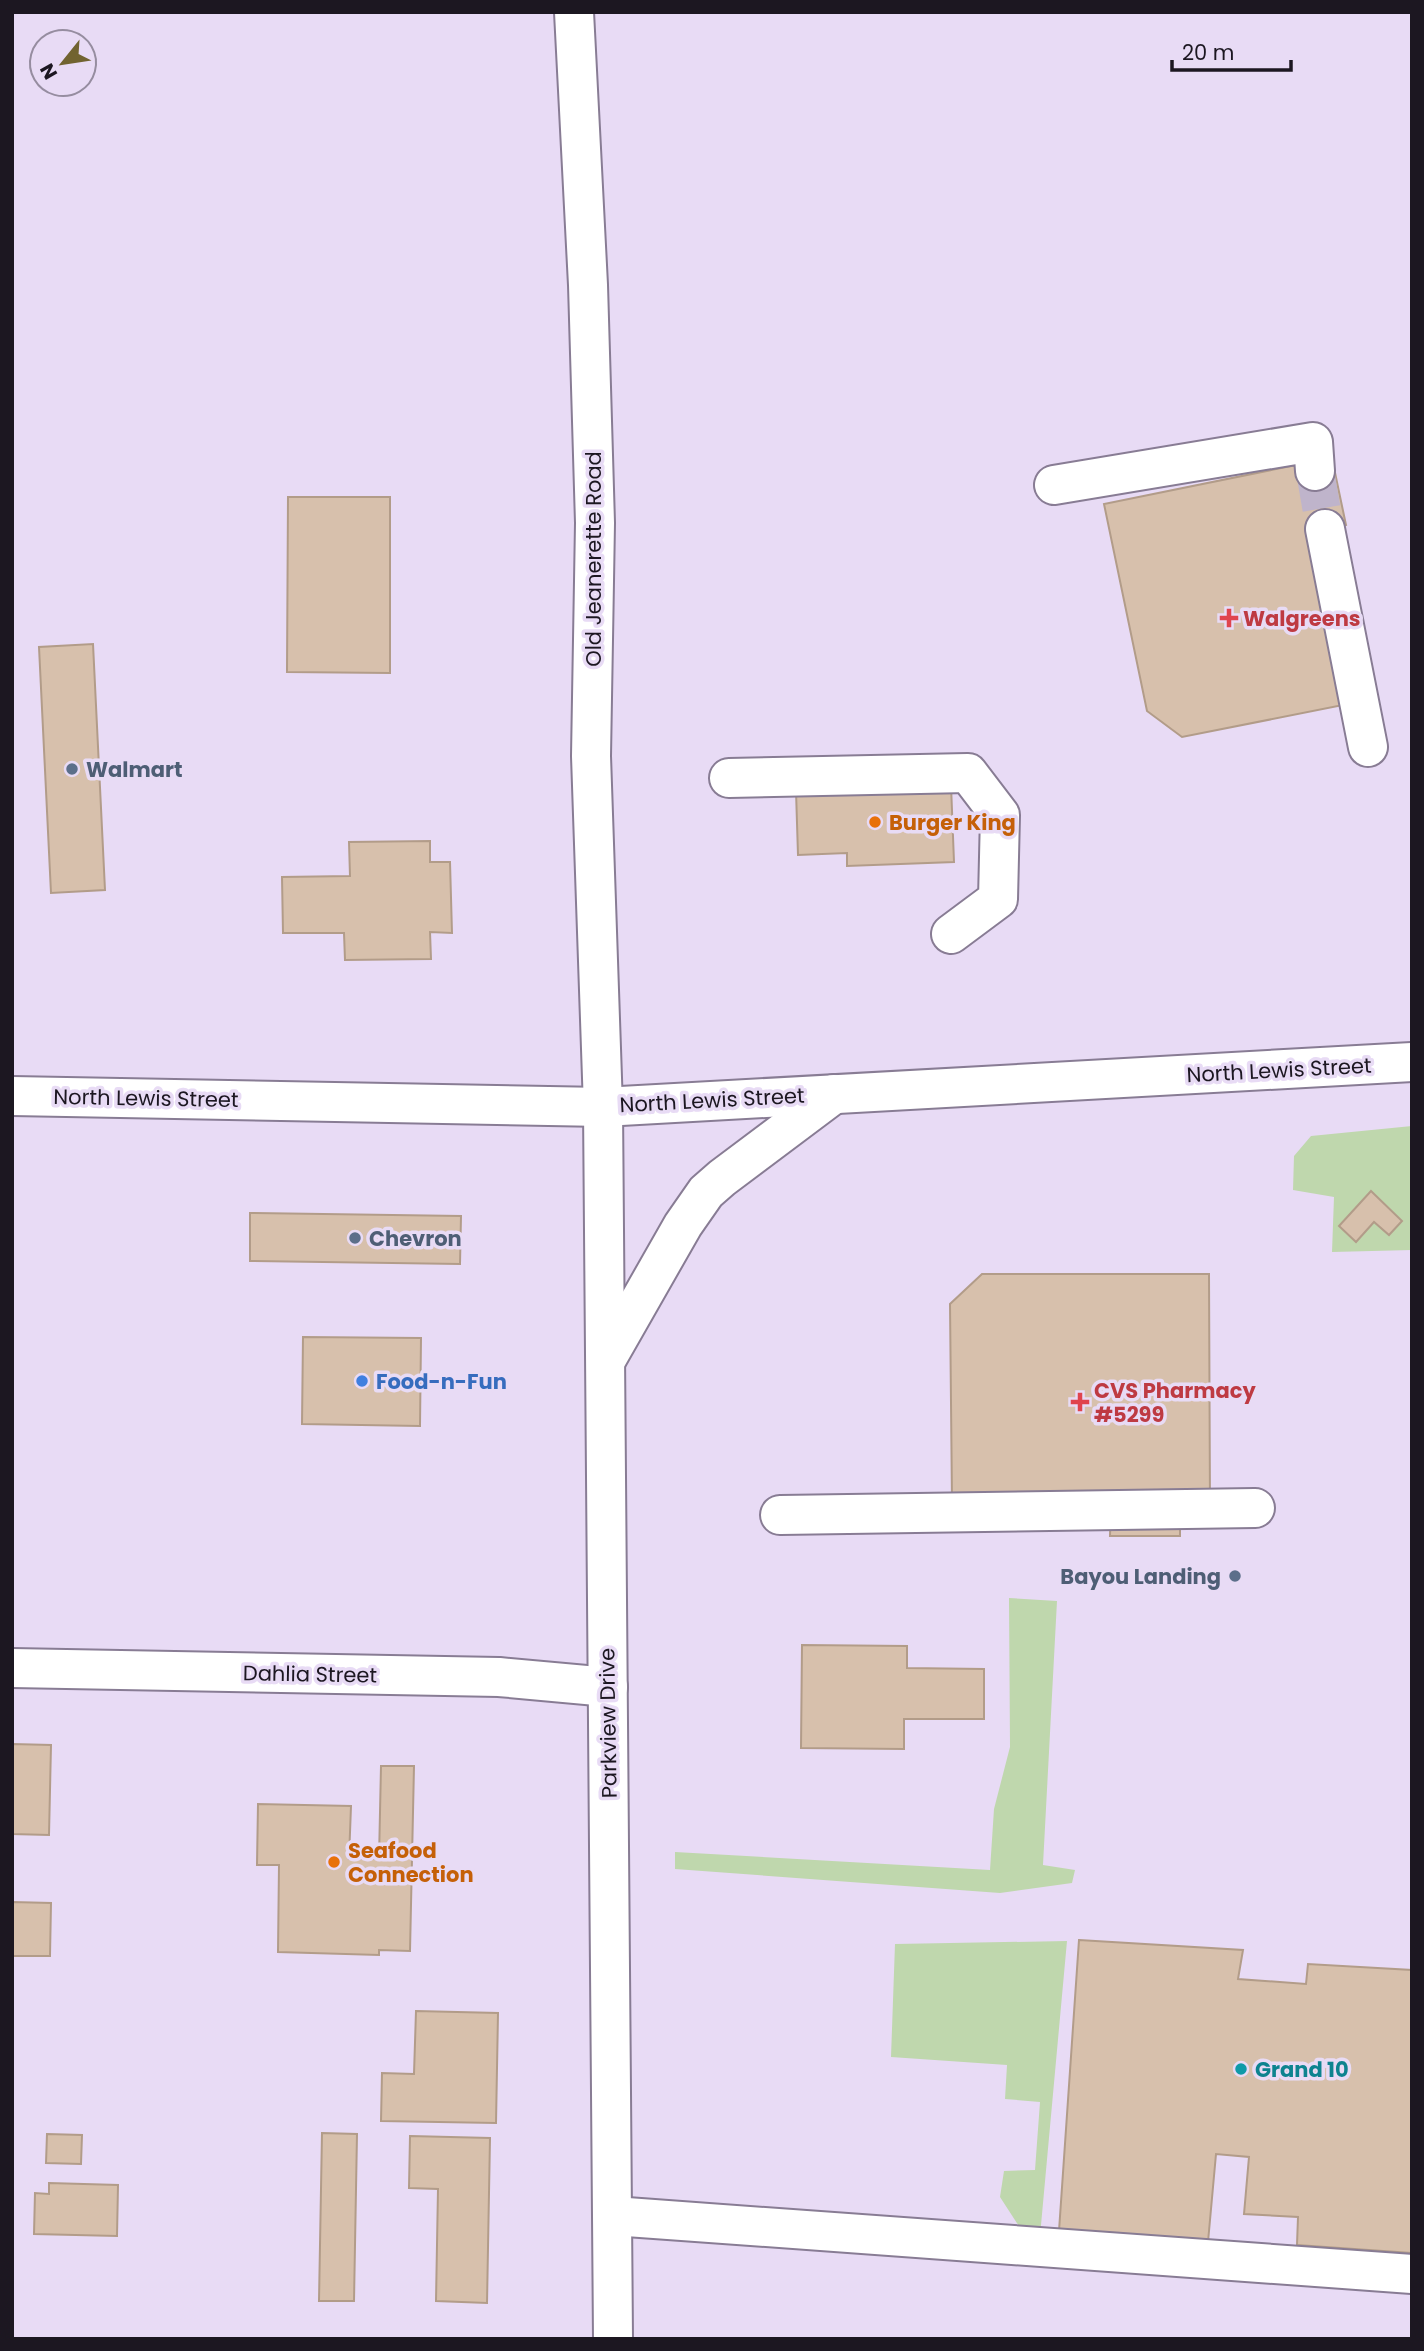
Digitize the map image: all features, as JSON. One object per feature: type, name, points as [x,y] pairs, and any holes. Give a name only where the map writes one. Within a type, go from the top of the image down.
[{"type":"main road","name":"Old Jeanerette Road","points":[[573,12],[588,285],[594,484],[591,756],[603,1107]]},
{"type":"main road","points":[[1054,485],[1313,442],[1315,471]]},
{"type":"main road","points":[[1325,530],[1368,747]]},
{"type":"main road","points":[[729,778],[968,773],[1000,815],[998,899],[951,934]]},
{"type":"main road","name":"North Lewis Street","points":[[12,1096],[603,1107],[1412,1062]]},
{"type":"main road","points":[[605,1361],[683,1225],[706,1192],[834,1094]]},
{"type":"main road","name":"Parkview Drive","points":[[603,1107],[613,2339]]},
{"type":"main road","points":[[780,1515],[1255,1508]]},
{"type":"main road","name":"Dahlia Street","points":[[12,1668],[499,1677],[608,1686]]},
{"type":"main road","points":[[613,2216],[1412,2274]]},
{"type":"green space","points":[[1412,1126],[1412,1250],[1332,1252],[1334,1197],[1293,1190],[1294,1156],[1311,1136]]},
{"type":"green space","points":[[1009,1598],[1057,1601],[1043,1865],[1075,1870],[1072,1883],[1000,1893],[675,1869],[675,1852],[990,1870],[994,1809],[1010,1747]]},
{"type":"green space","points":[[1067,1941],[1040,2236],[1026,2237],[1000,2197],[1004,2171],[1035,2170],[1040,2102],[1005,2099],[1007,2065],[891,2057],[895,1944]]},
{"type":"building","name":"Walgreens","points":[[1301,464],[1334,468],[1346,525],[1312,532],[1348,704],[1182,737],[1147,711],[1104,504]]},
{"type":"building","points":[[288,497],[390,497],[390,673],[287,672]]},
{"type":"building","name":"Walmart","points":[[93,644],[105,890],[51,893],[39,647]]},
{"type":"building","name":"Burger King","points":[[951,785],[954,862],[847,866],[847,853],[798,855],[796,791]]},
{"type":"building","points":[[430,841],[430,862],[450,862],[452,933],[430,932],[431,959],[345,960],[344,933],[283,933],[282,877],[350,876],[349,842]]},
{"type":"building","points":[[1371,1191],[1402,1221],[1389,1235],[1374,1222],[1356,1242],[1339,1226]]},
{"type":"building","name":"Chevron","points":[[250,1213],[461,1216],[460,1264],[250,1261]]},
{"type":"building","name":"CVS Pharmacy #5299","points":[[982,1274],[1209,1274],[1210,1508],[1180,1508],[1180,1536],[1110,1536],[1111,1500],[952,1501],[950,1304]]},
{"type":"building","name":"Food-n-Fun","points":[[303,1337],[421,1338],[420,1426],[302,1424]]},
{"type":"building","points":[[802,1645],[907,1646],[907,1668],[984,1669],[984,1719],[904,1719],[904,1749],[801,1748]]},
{"type":"building","points":[[12,1744],[51,1745],[49,1835],[12,1834]]},
{"type":"building","name":"Seafood Connection","points":[[381,1766],[414,1766],[410,1951],[379,1950],[379,1955],[278,1952],[279,1865],[257,1865],[258,1804],[351,1806],[349,1859],[379,1859]]},
{"type":"building","points":[[12,1902],[51,1903],[50,1956],[12,1956]]},
{"type":"building","name":"Grand 10","points":[[1079,1940],[1243,1950],[1238,1979],[1306,1984],[1308,1964],[1412,1970],[1412,2253],[1297,2245],[1298,2217],[1244,2214],[1249,2157],[1216,2154],[1208,2242],[1059,2231]]},
{"type":"building","points":[[416,2011],[498,2013],[496,2123],[381,2121],[382,2073],[414,2074]]},
{"type":"building","points":[[322,2133],[357,2134],[354,2301],[319,2301]]},
{"type":"building","points":[[47,2134],[82,2135],[81,2164],[46,2163]]},
{"type":"building","points":[[410,2136],[490,2138],[487,2303],[436,2301],[438,2189],[409,2188]]},
{"type":"building","points":[[49,2183],[118,2185],[117,2236],[34,2234],[35,2193],[49,2194]]},
{"type":"tunnel","points":[[1315,471],[1325,529]]},
{"type":"place","name":"Walgreens","points":[[1229,618]]},
{"type":"place","name":"Walmart","points":[[72,769]]},
{"type":"place","name":"Burger King","points":[[875,822]]},
{"type":"place","name":"Chevron","points":[[355,1238]]},
{"type":"place","name":"Food-n-Fun","points":[[362,1381]]},
{"type":"place","name":"CVS Pharmacy #5299","points":[[1080,1402]]},
{"type":"place","name":"Bayou Landing","points":[[1235,1576]]},
{"type":"place","name":"Seafood Connection","points":[[334,1862]]},
{"type":"place","name":"Grand 10","points":[[1241,2069]]}]
